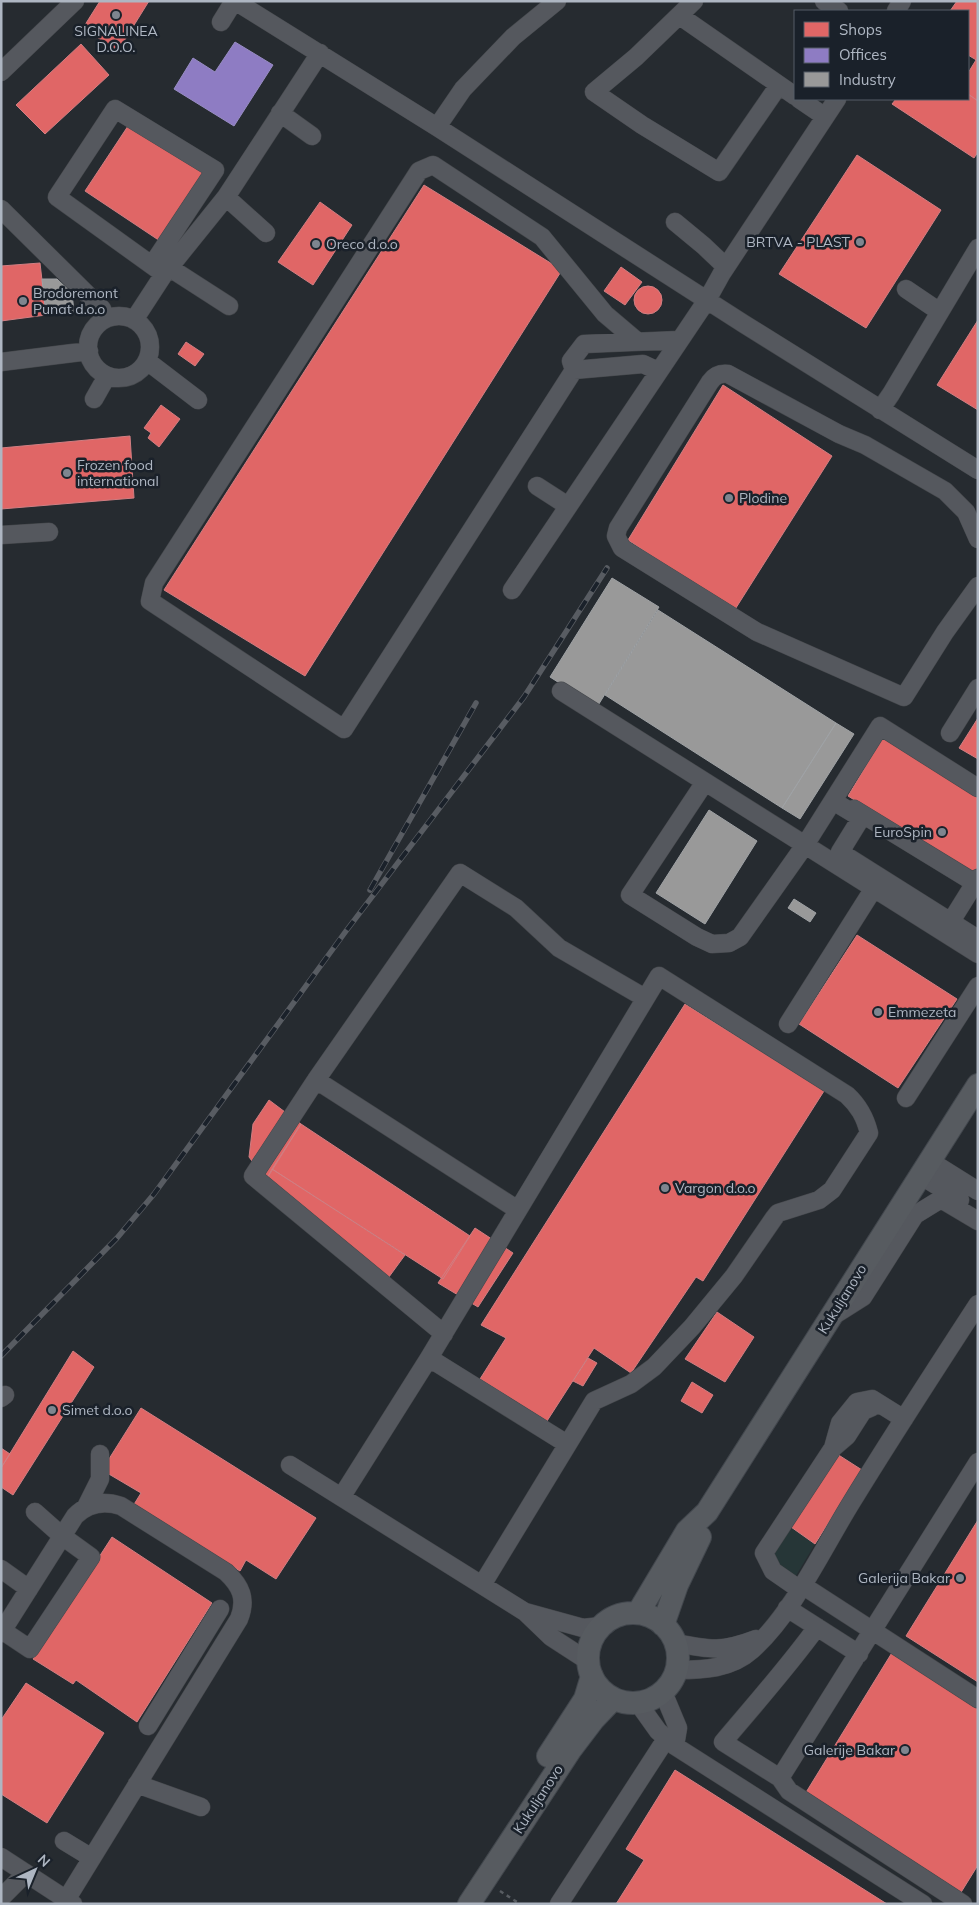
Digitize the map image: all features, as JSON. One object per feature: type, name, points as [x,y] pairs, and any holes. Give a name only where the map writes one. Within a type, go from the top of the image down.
[{"type":"main road","name":"Kukuljanovo","points":[[707,1512],[978,1085]]},
{"type":"main road","points":[[638,1613],[687,1531],[707,1512]]},
{"type":"main road","points":[[663,1625],[677,1585],[701,1536],[707,1512]]},
{"type":"main road","points":[[513,1836],[528,1789],[584,1699],[590,1668],[589,1648],[601,1626],[618,1616],[638,1613],[652,1617],[663,1625],[671,1633],[676,1643],[678,1652],[677,1670],[671,1682],[663,1692],[647,1701],[638,1703],[613,1699],[600,1689],[590,1668]]},
{"type":"main road","name":"Kukuljanovo","points":[[469,1904],[571,1749],[593,1720],[613,1699]]},
{"type":"street","points":[[1,72],[76,1]]},
{"type":"street","points":[[221,22],[234,1],[320,53],[880,410],[978,470]]},
{"type":"street","points":[[437,127],[470,82],[513,37],[557,1]]},
{"type":"street","points":[[694,1],[636,57],[594,92],[649,130],[719,172],[779,85]]},
{"type":"street","points":[[824,1],[838,10]]},
{"type":"street","points":[[680,16],[794,95]]},
{"type":"street","points":[[162,269],[226,197],[320,53]]},
{"type":"street","points":[[800,100],[824,116]]},
{"type":"street","points":[[512,590],[658,370],[707,300],[726,267],[836,100]]},
{"type":"street","points":[[134,320],[162,269],[215,170],[115,109],[57,198],[162,269],[229,306]]},
{"type":"street","points":[[280,113],[312,136]]},
{"type":"street","points":[[638,342],[605,314],[542,237],[433,165],[419,172],[154,582],[150,600],[344,729],[574,370],[572,361],[584,344],[638,342],[679,340]]},
{"type":"street","points":[[226,197],[266,233]]},
{"type":"street","points":[[1,210],[102,309],[106,319]]},
{"type":"street","points":[[675,222],[726,267]]},
{"type":"street","points":[[880,410],[978,248]]},
{"type":"street","points":[[906,289],[940,312]]},
{"type":"street","points":[[116,316],[134,320],[148,335],[150,346],[146,362],[137,373],[128,377],[117,378],[107,376],[98,370],[92,361],[89,342],[92,332],[106,319],[116,316]]},
{"type":"street","points":[[1,362],[89,351]]},
{"type":"street","points":[[146,362],[198,400]]},
{"type":"street","points":[[574,370],[643,364],[658,370]]},
{"type":"street","points":[[978,538],[966,512],[945,491],[865,445],[839,434],[728,374],[722,373],[714,377],[710,382],[618,528],[616,536],[622,548],[758,632],[904,696],[945,632],[978,586]]},
{"type":"street","points":[[94,399],[107,376]]},
{"type":"street","points":[[537,486],[568,506]]},
{"type":"street","points":[[1,535],[49,532]]},
{"type":"street","points":[[950,733],[978,688]]},
{"type":"street","points":[[561,691],[874,888],[948,927],[978,939]]},
{"type":"street","points":[[705,782],[630,895],[706,942],[719,945],[730,943],[744,932],[805,845],[880,726],[978,788]]},
{"type":"street","points":[[834,799],[976,881],[948,927]]},
{"type":"street","points":[[834,799],[861,818],[840,852],[948,927],[978,954]]},
{"type":"street","points":[[444,1334],[253,1176],[316,1080],[460,873],[516,908],[559,948],[645,998]]},
{"type":"street","points":[[788,1024],[874,888]]},
{"type":"street","points":[[342,1496],[444,1334],[659,976],[847,1095],[857,1104],[866,1120],[869,1132],[832,1190],[819,1200],[778,1213],[734,1276],[654,1367],[632,1384],[594,1401],[482,1585]]},
{"type":"street","points":[[906,1098],[978,986]]},
{"type":"street","points":[[316,1080],[518,1210]]},
{"type":"street","points":[[928,1163],[978,1179]]},
{"type":"street","points":[[928,1163],[978,1191]]},
{"type":"street","points":[[928,1163],[978,1211]]},
{"type":"street","points":[[830,1318],[863,1297],[916,1215],[924,1208],[941,1199],[978,1221]]},
{"type":"street","points":[[677,1670],[708,1670],[732,1663],[751,1651],[764,1637],[787,1608],[978,1304]]},
{"type":"street","points":[[429,1358],[567,1444]]},
{"type":"street","points":[[904,1419],[872,1399],[857,1402],[840,1423],[833,1448],[764,1553],[773,1571],[978,1699]]},
{"type":"street","points":[[35,1512],[62,1536],[91,1557],[30,1649],[2,1632],[62,1536],[75,1516],[86,1506],[100,1479],[100,1454]]},
{"type":"street","points":[[780,1778],[978,1462]]},
{"type":"street","points":[[290,1465],[525,1612],[551,1637],[590,1668]]},
{"type":"street","points":[[1,1857],[69,1902],[92,1858],[230,1634],[243,1609],[244,1599],[241,1590],[235,1580],[226,1572],[121,1506],[101,1503],[86,1506]]},
{"type":"street","points":[[1,1569],[29,1589]]},
{"type":"street","points":[[787,1608],[859,1654]]},
{"type":"street","points":[[525,1612],[583,1628],[601,1626]]},
{"type":"street","points":[[148,1726],[216,1616],[230,1634]]},
{"type":"street","points":[[817,1627],[794,1659],[723,1742],[780,1778],[789,1790],[963,1904]]},
{"type":"street","points":[[676,1643],[712,1650],[737,1646],[764,1637]]},
{"type":"street","points":[[173,1685],[191,1697]]},
{"type":"street","points":[[559,1904],[671,1742],[678,1728],[663,1692]]},
{"type":"street","points":[[638,1703],[658,1732],[671,1742],[923,1904]]},
{"type":"street","points":[[137,1784],[201,1807]]},
{"type":"street","points":[[64,1841],[92,1858]]},
{"type":"street","points":[[1,1898],[26,1873]]},
{"type":"path","points":[[496,1889],[520,1904]]},
{"type":"shaded area","points":[[791,1527],[815,1544],[794,1579],[770,1559]]},
{"type":"building: Shops","name":"SIGNALINEA D.O.O.","points":[[100,1],[149,1],[118,51],[83,28]]},
{"type":"building: Shops","points":[[957,1],[975,1],[978,3],[978,61],[969,56],[969,10],[951,10]]},
{"type":"building: Shops","points":[[81,44],[109,75],[45,134],[16,105]]},
{"type":"building: Shops","points":[[976,60],[978,61],[978,101],[969,95],[969,71]]},
{"type":"building: Shops","points":[[969,95],[978,101],[978,152],[974,158],[892,104],[895,100],[969,100]]},
{"type":"building: Shops","points":[[130,123],[204,173],[160,241],[85,191]]},
{"type":"building: Shops","name":"BRTVA - PLAST","points":[[857,155],[941,210],[866,328],[779,274]]},
{"type":"building: Shops","points":[[424,185],[562,270],[305,676],[164,590]]},
{"type":"building: Shops","name":"Oreco d.o.o","points":[[320,202],[352,225],[313,285],[278,262]]},
{"type":"building: Shops","name":"Brodoremont Punat d.o.o","points":[[40,263],[46,315],[1,321],[1,266]]},
{"type":"building: Shops","points":[[621,267],[642,282],[625,305],[604,291]]},
{"type":"building: Shops","points":[[648,286],[658,290],[662,300],[658,310],[648,314],[638,310],[634,300],[638,290]]},
{"type":"building: Shops","points":[[978,320],[978,410],[937,385]]},
{"type":"building: Shops","points":[[186,342],[204,354],[195,366],[178,354]]},
{"type":"building: Shops","name":"Plodine","points":[[723,385],[832,456],[734,611],[628,540]]},
{"type":"building: Shops","points":[[161,405],[180,419],[159,447],[148,438],[151,433],[144,428]]},
{"type":"building: Shops","name":"Frozen food international","points":[[130,436],[134,498],[1,509],[1,448]]},
{"type":"building: Shops","points":[[978,718],[978,759],[959,748]]},
{"type":"building: Shops","name":"EuroSpin","points":[[885,734],[978,791],[978,869],[974,874],[848,796]]},
{"type":"building: Shops","name":"Emmezeta","points":[[857,935],[957,999],[898,1088],[799,1024]]},
{"type":"building: Shops","name":"Vargon d.o.o","points":[[685,1004],[824,1091],[703,1281],[696,1277],[631,1373],[594,1348],[547,1421],[480,1379],[506,1338],[481,1325]]},
{"type":"building: Shops","points":[[269,1100],[301,1124],[266,1180],[249,1157],[253,1124]]},
{"type":"building: Shops","points":[[301,1124],[470,1236],[443,1279],[272,1169]]},
{"type":"building: Shops","points":[[272,1169],[405,1255],[386,1281],[266,1180]]},
{"type":"building: Shops","points":[[475,1228],[513,1253],[478,1307],[438,1283]]},
{"type":"building: Shops","points":[[717,1312],[754,1337],[725,1382],[685,1359]]},
{"type":"building: Shops","name":"Simet d.o.o","points":[[73,1351],[94,1367],[13,1495],[1,1487],[1,1468]]},
{"type":"building: Shops","points":[[588,1358],[597,1363],[583,1386],[573,1381]]},
{"type":"building: Shops","points":[[692,1382],[713,1395],[702,1413],[681,1401]]},
{"type":"building: Shops","points":[[141,1408],[316,1518],[276,1579],[246,1560],[240,1571],[133,1506],[141,1493],[102,1470]]},
{"type":"building: Shops","points":[[1,1448],[10,1454],[1,1468]]},
{"type":"building: Shops","points":[[837,1454],[862,1470],[815,1544],[791,1527]]},
{"type":"building: Shops","name":"Galerija Bakar","points":[[978,1520],[978,1682],[906,1636]]},
{"type":"building: Shops","points":[[112,1537],[212,1603],[137,1722],[76,1680],[73,1684],[33,1659]]},
{"type":"building: Shops","name":"Galerije Bakar","points":[[893,1651],[978,1705],[978,1865],[960,1894],[805,1794]]},
{"type":"building: Shops","points":[[26,1683],[104,1733],[47,1823],[1,1794],[1,1720]]},
{"type":"building: Shops","points":[[675,1770],[887,1904],[616,1904],[644,1860],[626,1849]]},
{"type":"building: Offices","points":[[235,42],[273,65],[234,126],[174,89],[193,58],[215,72]]},
{"type":"building: Industry","points":[[42,279],[57,279],[72,293],[74,312],[46,315]]},
{"type":"building: Industry","points":[[612,578],[659,607],[597,707],[550,677]]},
{"type":"building: Industry","points":[[658,610],[836,723],[782,808],[605,695]]},
{"type":"building: Industry","points":[[836,723],[854,734],[800,819],[782,808]]},
{"type":"building: Industry","points":[[709,810],[757,841],[705,924],[656,893]]},
{"type":"building: Industry","points":[[794,899],[816,913],[810,922],[788,908]]},
{"type":"railway","points":[[1,1356],[117,1238],[154,1194],[346,931],[524,697],[607,568]]},
{"type":"railway","points":[[370,890],[476,703]]},
{"type":"place","name":"SIGNALINEA D.O.O.","points":[[116,15]]},
{"type":"place","name":"BRTVA - PLAST","points":[[860,242]]},
{"type":"place","name":"Oreco d.o.o","points":[[316,244]]},
{"type":"place","name":"Brodoremont Punat d.o.o","points":[[23,301]]},
{"type":"place","name":"Frozen food international","points":[[67,473]]},
{"type":"place","name":"Plodine","points":[[729,498]]},
{"type":"place","name":"EuroSpin","points":[[942,832]]},
{"type":"place","name":"Emmezeta","points":[[878,1012]]},
{"type":"place","name":"Vargon d.o.o","points":[[665,1188]]},
{"type":"place","name":"Simet d.o.o","points":[[52,1410]]},
{"type":"place","name":"Galerija Bakar","points":[[960,1578]]},
{"type":"place","name":"Galerije Bakar","points":[[905,1750]]}]
